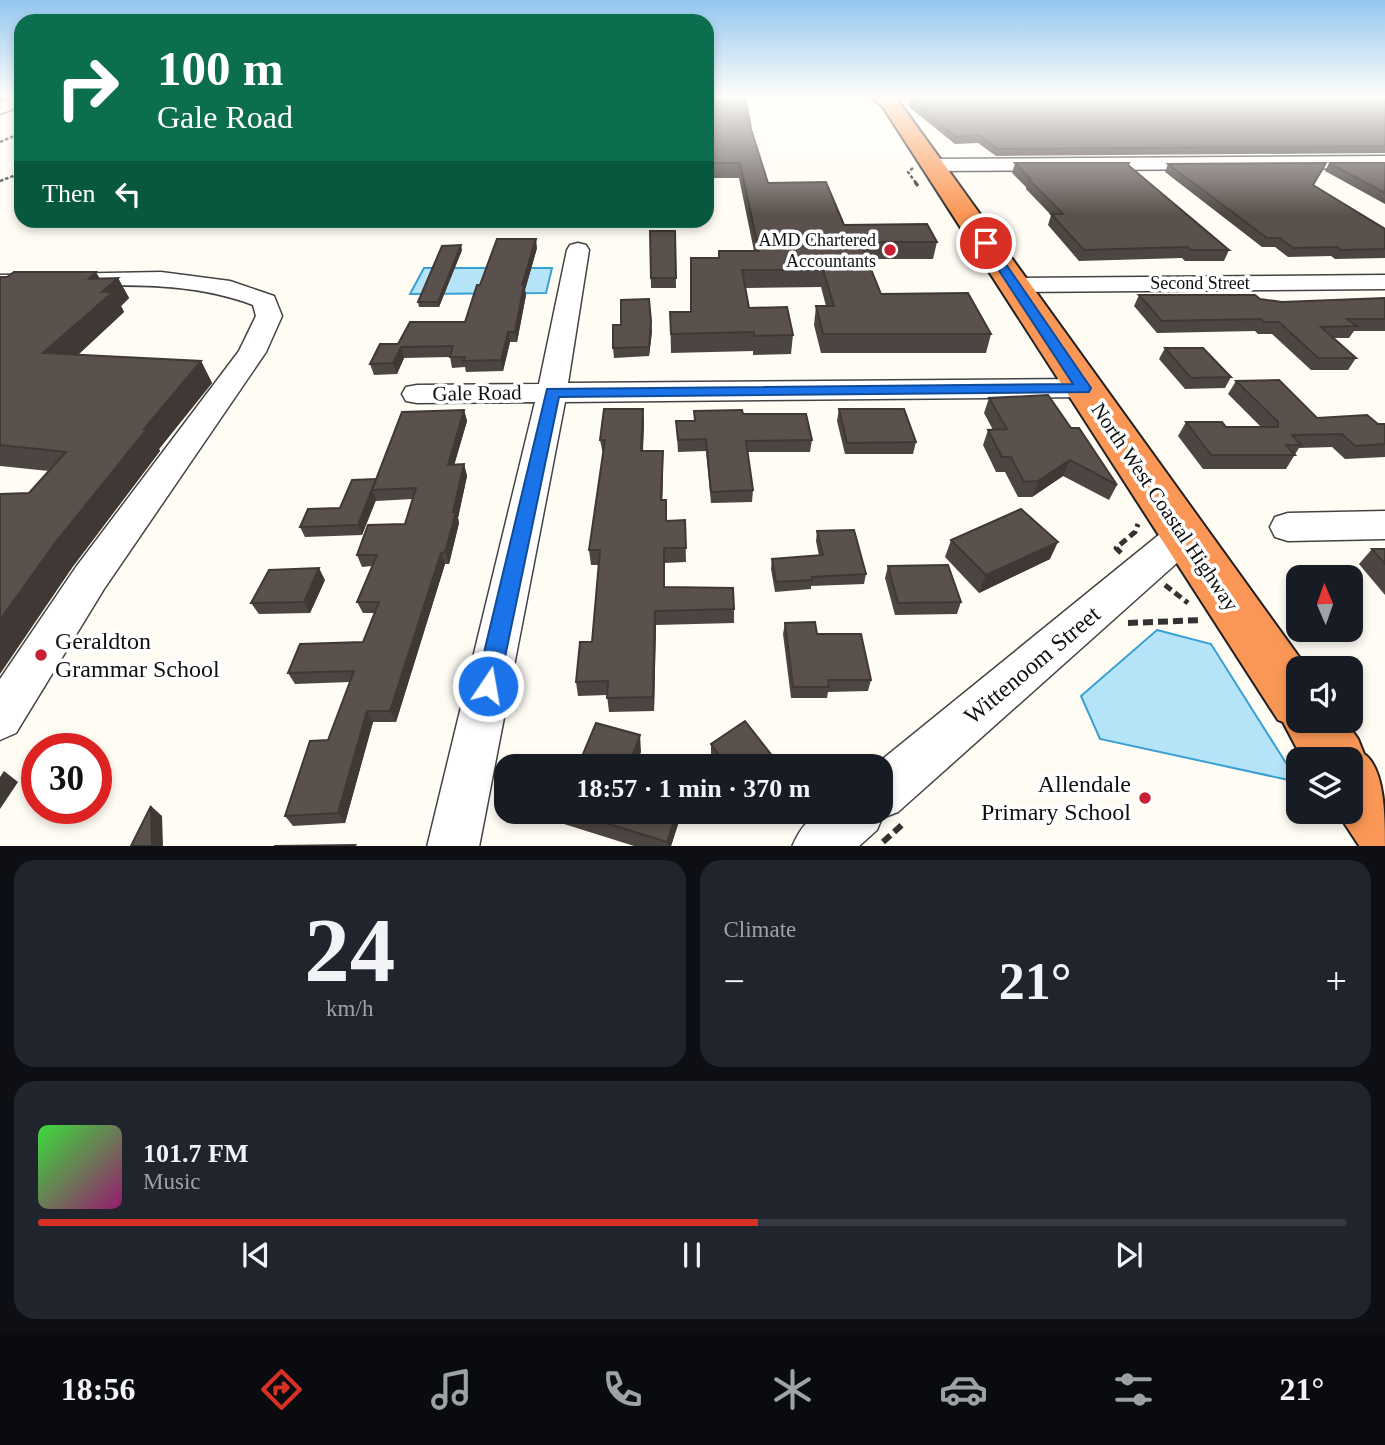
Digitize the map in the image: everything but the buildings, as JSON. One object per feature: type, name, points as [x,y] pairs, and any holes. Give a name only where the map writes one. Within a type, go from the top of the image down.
[{"type":"highway","name":"North West Coastal Highway","points":[[901,136],[920,175],[1015,285],[1286,684]]},
{"type":"highway","points":[[1363,797],[1385,829]]},
{"type":"street","points":[[920,175],[1385,162]]},
{"type":"street","points":[[453,846],[552,393],[578,250]]},
{"type":"street","points":[[77,281],[106,257]]},
{"type":"street","points":[[0,282],[161,279],[230,288],[265,301],[269,316],[252,352],[90,578],[0,718]]},
{"type":"street","name":"Second Street","points":[[1015,285],[1385,282]]},
{"type":"street","name":"Gale Road","points":[[417,394],[1083,388]]},
{"type":"street","points":[[1288,527],[1385,525]]},
{"type":"street","name":"Wittenoom Street","points":[[894,807],[1184,535]]},
{"type":"street","points":[[818,846],[845,824]]},
{"type":"path","points":[[1120,630],[1130,621],[1203,620]]},
{"type":"path","points":[[878,846],[894,807]]},
{"type":"water","points":[[424,268],[552,268],[546,293],[410,294]]},
{"type":"water","points":[[1157,630],[1211,644],[1286,763],[1286,779],[1100,739],[1081,696]]},
{"type":"place","name":"AMD Chartered Accountants","points":[[890,250]]},
{"type":"place","name":"Geraldton Grammar School","points":[[41,655]]},
{"type":"place","name":"Allendale Primary School","points":[[1145,798]]},
{"type":"route","points":[[488,686],[552,393],[1083,388],[986,243]]}]
